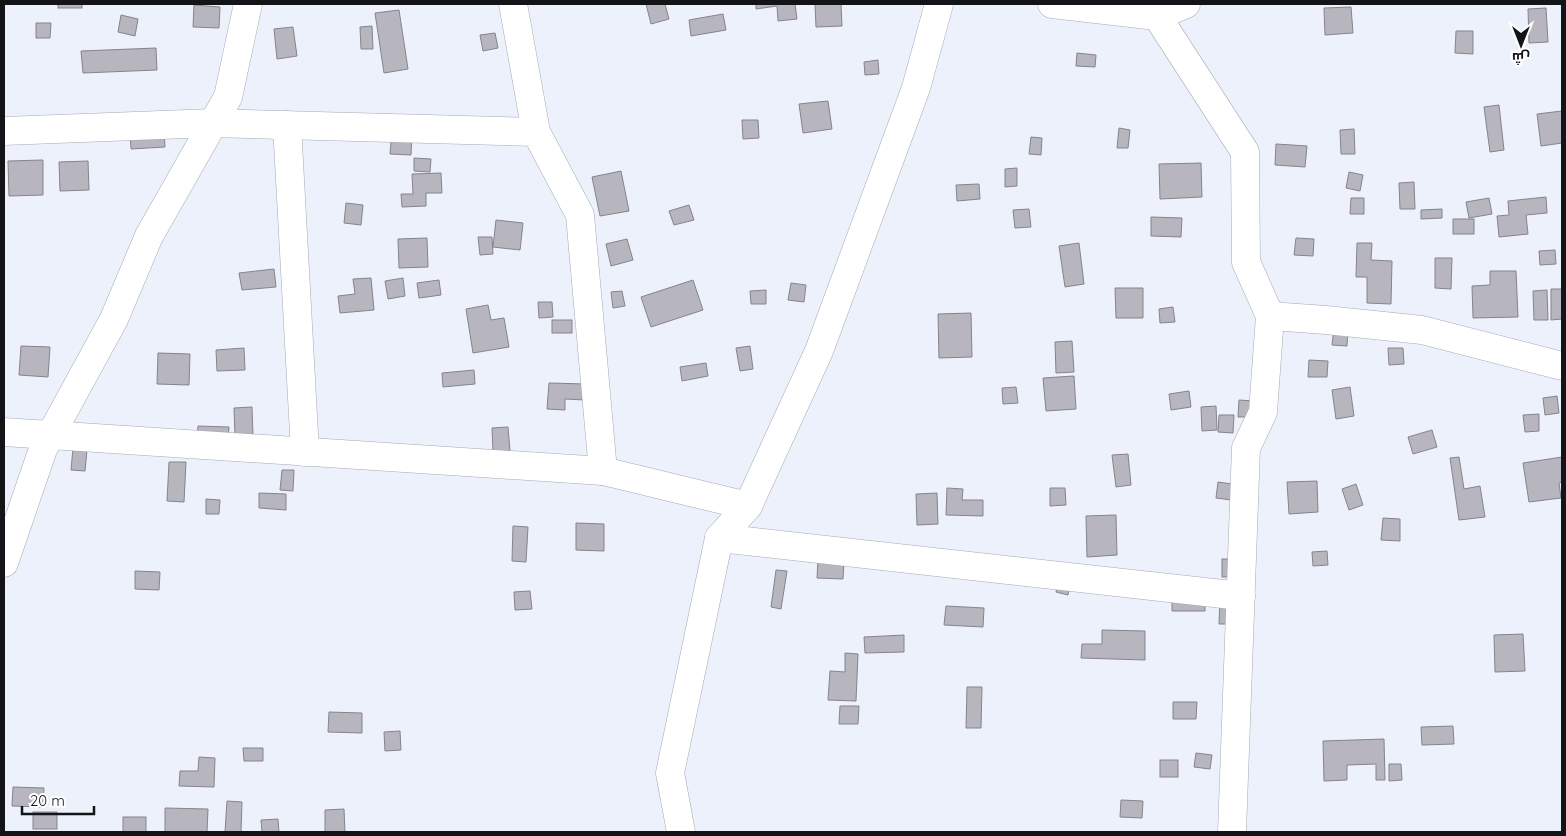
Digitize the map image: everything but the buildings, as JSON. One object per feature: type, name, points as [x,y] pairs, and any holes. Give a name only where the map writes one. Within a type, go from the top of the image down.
[{"type":"street","points":[[4,562],[43,449],[114,319],[149,236],[228,97],[248,4]]},
{"type":"street","points":[[513,4],[536,132],[580,215],[603,471]]},
{"type":"street","points":[[681,832],[670,773],[719,538],[748,506],[819,351],[916,88],[939,4]]},
{"type":"street","points":[[1052,4],[1157,16],[1186,4]]},
{"type":"street","points":[[1157,16],[1245,152],[1246,262],[1270,316],[1263,412],[1246,448],[1232,832]]},
{"type":"street","points":[[4,131],[213,123],[536,132]]},
{"type":"street","points":[[287,125],[305,452]]},
{"type":"street","points":[[1270,316],[1422,330],[1562,366]]},
{"type":"street","points":[[4,432],[50,437],[603,471],[748,506]]},
{"type":"street","points":[[719,538],[1240,596]]}]
